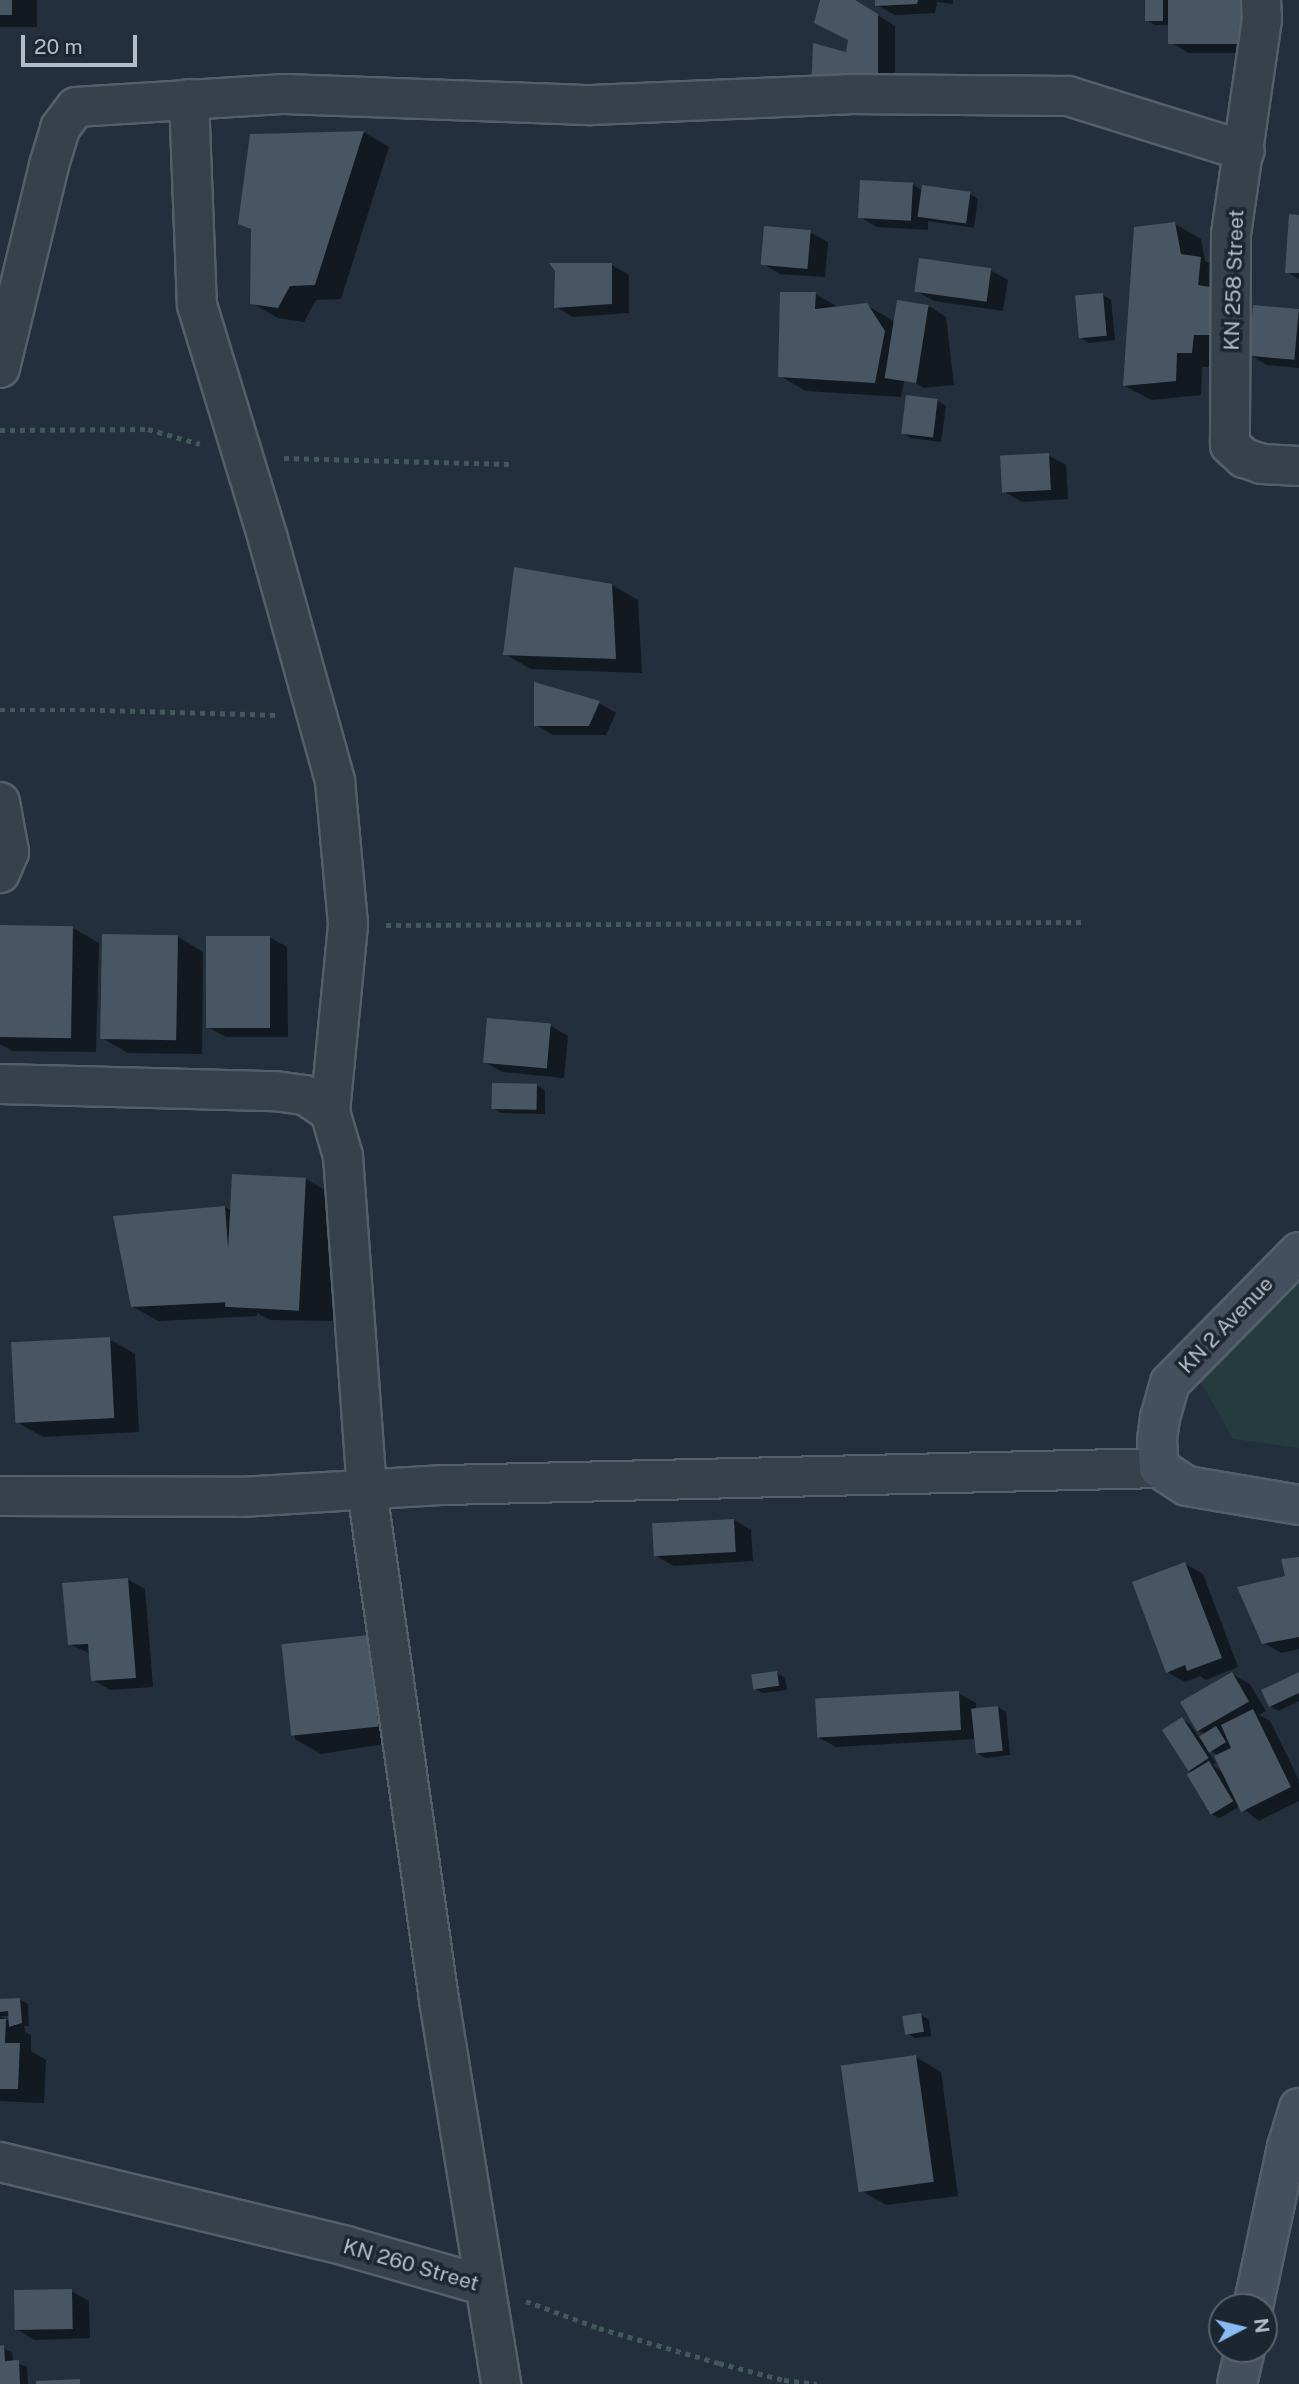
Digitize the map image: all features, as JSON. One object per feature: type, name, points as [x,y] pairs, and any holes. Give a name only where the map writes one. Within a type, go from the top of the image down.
[{"type":"main road","name":"KN 2 Avenue","points":[[1159,1468],[1160,1418],[1170,1383],[1299,1252]]},
{"type":"main road","points":[[1159,1468],[1187,1486],[1299,1505]]},
{"type":"main road","points":[[1256,2293],[1287,2147],[1299,2108]]},
{"type":"main road","points":[[1237,2384],[1242,2363]]},
{"type":"street","name":"KN 258 Street","points":[[1261,0],[1262,19],[1231,235],[1230,445],[1244,458],[1262,464],[1299,466]]},
{"type":"street","points":[[0,368],[60,128],[76,107],[285,94],[591,105],[849,94],[1068,96],[1245,151]]},
{"type":"street","points":[[189,99],[197,305],[268,539],[335,781],[348,925],[330,1112],[344,1156],[367,1490],[483,2285],[501,2384]]},
{"type":"street","points":[[0,802],[9,852],[0,873]]},
{"type":"street","points":[[0,1059],[56,1085]]},
{"type":"street","points":[[0,1084],[275,1091],[304,1095],[330,1112]]},
{"type":"street","points":[[0,1496],[241,1497],[367,1490],[1159,1468]]},
{"type":"street","name":"KN 260 Street","points":[[0,2162],[333,2243],[483,2285]]},
{"type":"path","points":[[0,710],[100,710],[317,717]]},
{"type":"path","points":[[348,925],[1082,922]]},
{"type":"path","name":"KN 260 Street","points":[[483,2285],[612,2332],[784,2380],[817,2384]]},
{"type":"green space","points":[[1299,1280],[1299,1448],[1233,1439],[1198,1377]]},
{"type":"building","points":[[0,0],[12,0],[12,15],[0,15]]},
{"type":"building","points":[[820,0],[855,0],[878,14],[878,95],[811,96],[813,43],[846,52],[848,40],[814,23]]},
{"type":"building","points":[[875,0],[918,0],[917,4],[875,6]]},
{"type":"building","points":[[1145,0],[1163,0],[1163,21],[1145,21]]},
{"type":"building","points":[[1168,0],[1253,0],[1253,44],[1168,44]]},
{"type":"building","points":[[364,131],[315,285],[290,286],[278,308],[250,304],[251,229],[238,224],[250,134]]},
{"type":"building","points":[[860,180],[913,183],[911,221],[858,218]]},
{"type":"building","points":[[922,185],[971,192],[966,224],[918,217]]},
{"type":"building","points":[[1289,214],[1299,215],[1299,273],[1285,273]]},
{"type":"building","points":[[1175,222],[1181,254],[1201,257],[1198,285],[1222,289],[1222,335],[1194,335],[1192,353],[1177,353],[1176,381],[1123,386],[1134,227]]},
{"type":"building","points":[[764,226],[811,230],[807,269],[761,265]]},
{"type":"building","points":[[919,258],[991,268],[987,302],[914,292]]},
{"type":"building","points":[[549,263],[612,263],[612,304],[554,308],[555,271]]},
{"type":"building","points":[[780,292],[816,292],[815,309],[867,303],[885,331],[875,383],[778,377]]},
{"type":"building","points":[[1103,293],[1107,336],[1079,338],[1075,295]]},
{"type":"building","points":[[897,300],[929,305],[916,383],[885,378]]},
{"type":"building","points":[[1253,305],[1299,309],[1294,360],[1249,356]]},
{"type":"building","points":[[906,395],[938,399],[933,438],[901,434]]},
{"type":"building","points":[[1049,453],[1051,490],[1002,493],[1000,456]]},
{"type":"building","points":[[514,567],[612,584],[616,659],[503,655]]},
{"type":"building","points":[[534,682],[600,701],[589,726],[534,726]]},
{"type":"building","points":[[0,925],[73,926],[71,1038],[0,1037]]},
{"type":"building","points":[[102,934],[178,935],[176,1040],[100,1039]]},
{"type":"building","points":[[206,936],[270,936],[270,1028],[206,1028]]},
{"type":"building","points":[[487,1018],[551,1024],[547,1068],[483,1063]]},
{"type":"building","points":[[492,1083],[537,1084],[537,1110],[492,1109]]},
{"type":"building","points":[[232,1174],[306,1178],[299,1311],[225,1307]]},
{"type":"building","points":[[225,1206],[232,1302],[131,1307],[113,1216]]},
{"type":"building","points":[[110,1337],[114,1418],[15,1423],[11,1342]]},
{"type":"building","points":[[734,1519],[736,1552],[654,1556],[652,1523]]},
{"type":"building","points":[[1299,1557],[1299,1637],[1262,1644],[1237,1587],[1285,1576],[1281,1559]]},
{"type":"building","points":[[1185,1562],[1222,1658],[1187,1671],[1185,1665],[1166,1673],[1132,1582]]},
{"type":"building","points":[[128,1578],[136,1678],[91,1681],[88,1644],[68,1645],[62,1583]]},
{"type":"building","points":[[369,1635],[379,1726],[291,1736],[281,1644]]},
{"type":"building","points":[[777,1671],[779,1686],[753,1689],[751,1675]]},
{"type":"building","points":[[1232,1672],[1249,1701],[1197,1731],[1180,1702]]},
{"type":"building","points":[[1299,1672],[1299,1693],[1269,1707],[1261,1690]]},
{"type":"building","points":[[959,1691],[961,1730],[817,1737],[815,1699]]},
{"type":"building","points":[[998,1706],[1003,1751],[976,1754],[971,1709]]},
{"type":"building","points":[[1253,1709],[1291,1787],[1241,1812],[1214,1756],[1231,1748],[1221,1725]]},
{"type":"building","points":[[1182,1717],[1209,1758],[1189,1771],[1162,1730]]},
{"type":"building","points":[[1216,1726],[1226,1742],[1209,1753],[1199,1737]]},
{"type":"building","points":[[1209,1761],[1233,1801],[1211,1815],[1187,1774]]},
{"type":"building","points":[[20,1998],[22,2023],[9,2027],[8,2011],[0,2012],[0,1999]]},
{"type":"building","points":[[921,2013],[924,2032],[905,2035],[902,2016]]},
{"type":"building","points":[[0,2019],[6,2019],[5,2043],[20,2043],[18,2089],[0,2089]]},
{"type":"building","points":[[916,2055],[934,2182],[859,2192],[841,2066]]},
{"type":"building","points":[[72,2289],[73,2329],[15,2330],[14,2290]]},
{"type":"building","points":[[4,2345],[5,2361],[19,2360],[20,2384],[0,2384],[0,2346]]},
{"type":"building","points":[[80,2379],[80,2384],[36,2384],[36,2381]]}]
